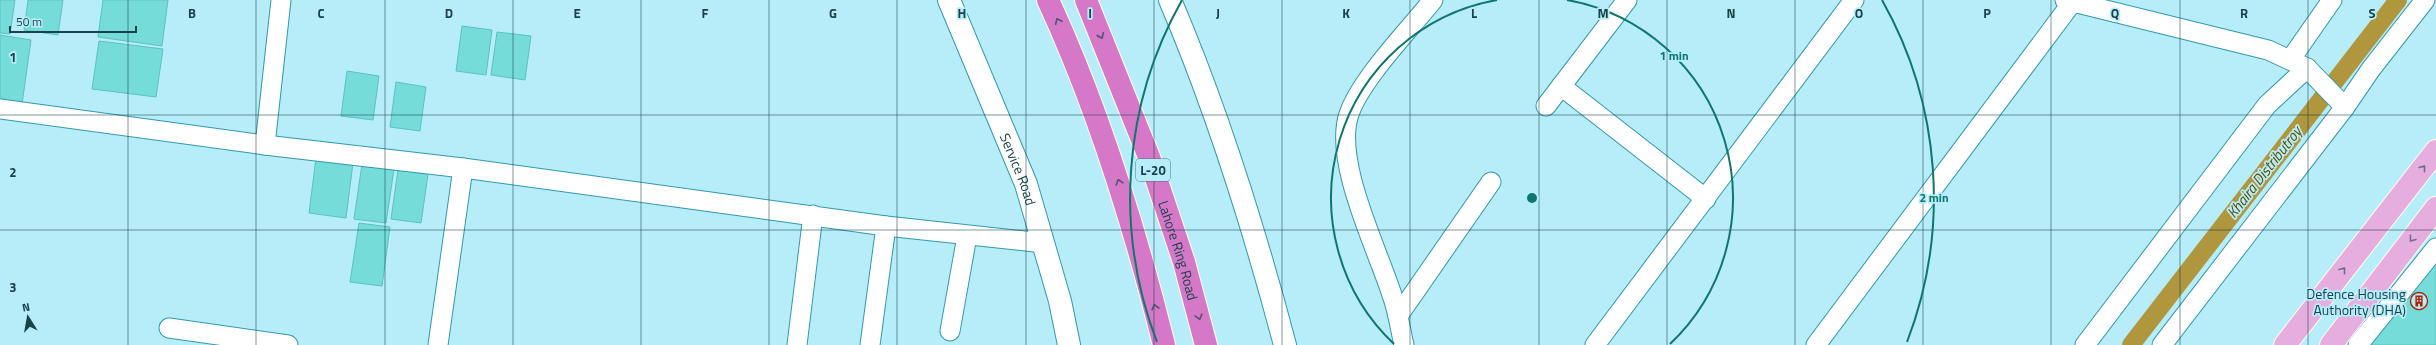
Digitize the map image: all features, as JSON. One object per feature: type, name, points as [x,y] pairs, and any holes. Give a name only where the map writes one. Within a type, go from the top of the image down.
[{"type":"highway","name":"L-20","points":[[1048,0],[1064,33],[1117,175],[1150,286],[1164,345]]},
{"type":"highway","name":"Lahore Ring Road","points":[[1086,0],[1149,157],[1184,262],[1206,345]]},
{"type":"main road","points":[[2284,345],[2436,151]]},
{"type":"main road","points":[[2331,345],[2436,208]]},
{"type":"street","points":[[265,145],[281,0]]},
{"type":"street","name":"Service Road","points":[[949,0],[1026,184],[1044,243],[1069,345]]},
{"type":"street","points":[[1170,0],[1206,91],[1243,196],[1285,345]]},
{"type":"street","points":[[1404,345],[1398,316],[1348,168],[1346,138],[1349,115],[1362,88],[1433,0]]},
{"type":"street","points":[[1546,106],[1627,0]]},
{"type":"street","points":[[1595,345],[1854,0]]},
{"type":"street","points":[[1816,345],[2071,0],[2268,50],[2304,69],[2341,103]]},
{"type":"street","points":[[2084,345],[2267,105],[2304,69],[2332,0]]},
{"type":"street","points":[[2162,345],[2341,103],[2371,69],[2425,0]]},
{"type":"street","points":[[1561,86],[1706,199]]},
{"type":"street","points":[[0,109],[265,145],[463,168],[886,226],[967,236],[1044,243]]},
{"type":"street","points":[[438,345],[463,168]]},
{"type":"street","points":[[1398,316],[1491,182]]},
{"type":"street","points":[[797,345],[813,215]]},
{"type":"street","points":[[870,345],[886,226]]},
{"type":"street","points":[[950,331],[967,236]]},
{"type":"street","points":[[2358,345],[2436,248]]},
{"type":"street","points":[[169,328],[288,345]]},
{"type":"building","points":[[0,0],[15,0],[10,34],[0,33]]},
{"type":"building","points":[[28,0],[63,0],[58,35],[24,30]]},
{"type":"building","points":[[103,0],[168,0],[162,46],[98,37]]},
{"type":"building","points":[[462,26],[492,30],[486,75],[456,71]]},
{"type":"building","points":[[497,32],[531,36],[525,80],[491,75]]},
{"type":"building","points":[[0,35],[31,40],[22,104],[0,101]]},
{"type":"building","points":[[99,41],[163,49],[156,97],[92,89]]},
{"type":"building","points":[[347,71],[379,76],[373,120],[341,116]]},
{"type":"building","points":[[396,82],[426,87],[420,131],[390,127]]},
{"type":"building","points":[[316,158],[353,163],[346,218],[309,213]]},
{"type":"building","points":[[362,164],[394,169],[386,223],[354,219]]},
{"type":"building","points":[[398,170],[428,174],[421,223],[391,219]]},
{"type":"building","points":[[359,223],[390,227],[382,286],[350,282]]},
{"type":"building","name":"Defence Housing Authority (DHA)","points":[[2436,257],[2436,345],[2368,345]]},
{"type":"waterway","name":"Khaira Distributroy","points":[[2131,345],[2398,0]]},
{"type":"place","name":"Defence Housing Authority (DHA)","points":[[2419,301]]}]
